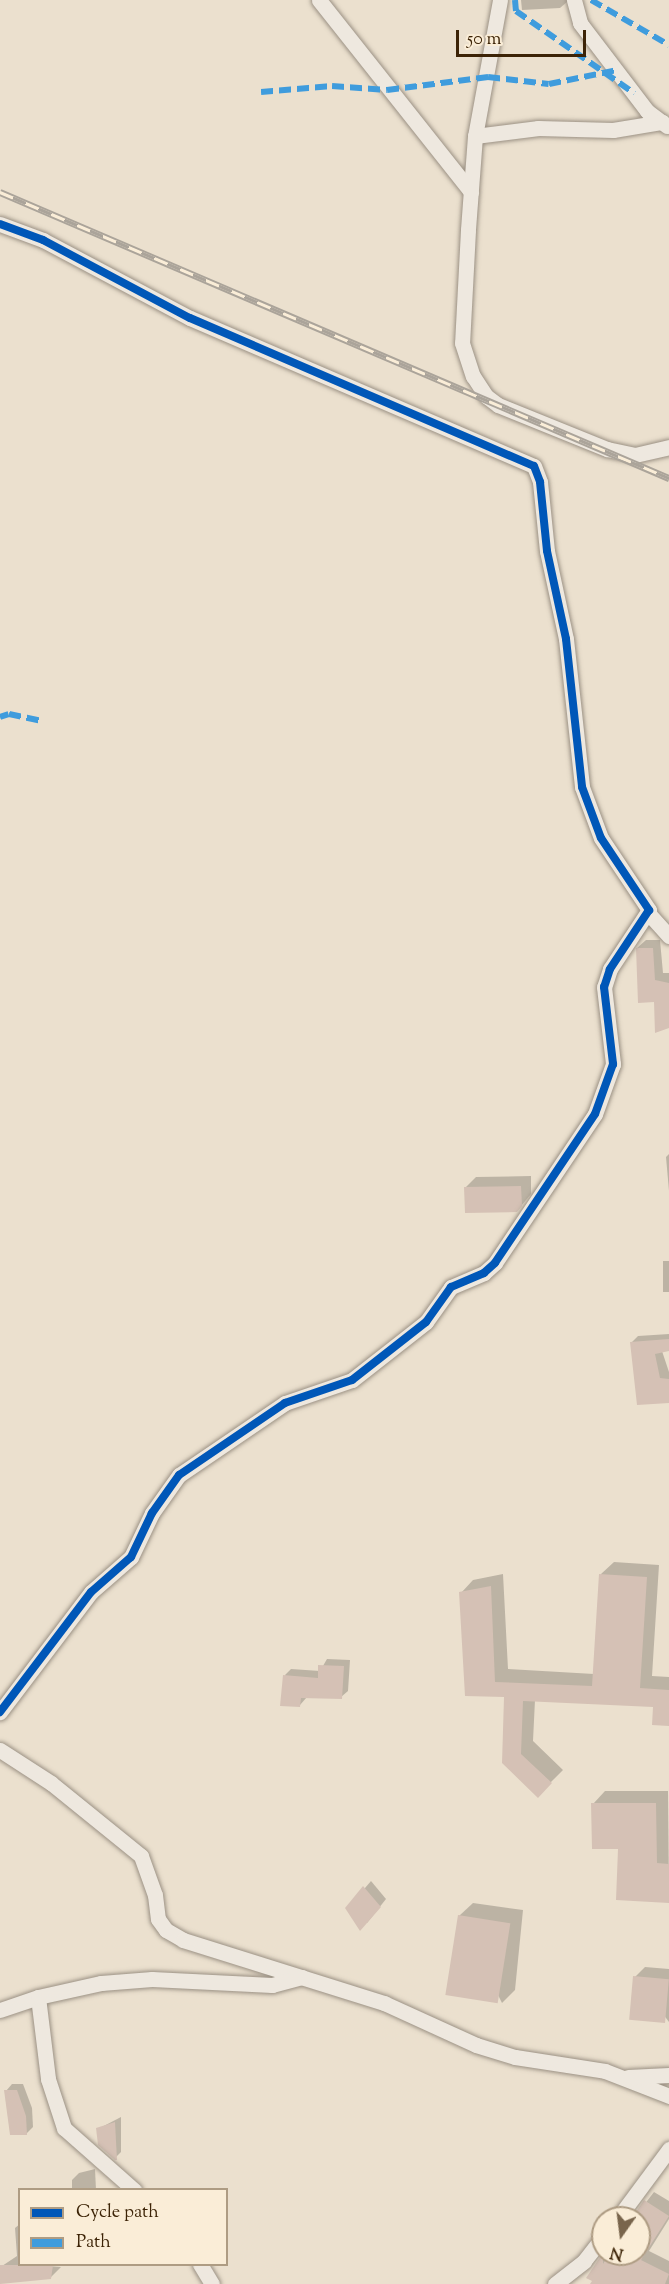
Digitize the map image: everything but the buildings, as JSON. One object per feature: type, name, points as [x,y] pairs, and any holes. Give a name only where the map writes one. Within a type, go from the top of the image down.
[{"type":"street","points":[[319,0],[471,192]]},
{"type":"street","points":[[500,0],[475,136],[462,343],[473,376],[486,396],[498,405],[607,449],[635,455],[669,447]]},
{"type":"street","points":[[574,0],[580,23],[647,111],[665,125]]},
{"type":"street","points":[[475,136],[538,128],[613,130],[665,125]]},
{"type":"street","points":[[0,225],[43,240],[190,318],[534,466],[540,482],[548,551],[566,639],[582,786],[601,838],[649,914],[669,936]]},
{"type":"street","points":[[0,1712],[92,1592],[131,1557],[152,1513],[179,1475],[285,1403],[351,1380],[426,1322],[451,1287],[484,1273],[495,1263],[595,1114],[613,1064],[604,987],[610,969],[649,914]]},
{"type":"street","points":[[0,1750],[51,1784],[141,1856],[155,1895],[158,1919],[166,1930],[189,1943],[384,2003],[476,2045],[515,2057],[625,2077],[669,2075]]},
{"type":"street","points":[[0,2010],[38,1996],[129,1981],[272,1985],[302,1977]]},
{"type":"street","points":[[38,1996],[48,2079],[64,2128],[132,2188]]},
{"type":"street","points":[[625,2077],[669,2096]]},
{"type":"street","points":[[627,2206],[669,2149]]},
{"type":"street","points":[[555,2284],[584,2261],[591,2252]]},
{"type":"street","points":[[201,2266],[212,2284]]},
{"type":"railway","points":[[0,192],[669,478]]},
{"type":"marked path","points":[[515,0],[516,11],[634,93]]},
{"type":"marked path","points":[[591,0],[669,45]]},
{"type":"marked path","points":[[261,92],[332,86],[387,90],[488,77],[549,84],[617,70]]},
{"type":"marked path","points":[[0,717],[9,714],[43,721]]},
{"type":"cycle path","points":[[0,224],[43,240],[190,318],[534,466],[540,482],[547,551],[566,639],[582,787],[601,838],[649,910],[610,969],[604,987],[613,1064],[595,1114],[495,1263],[484,1273],[451,1287],[426,1322],[352,1380],[285,1403],[179,1475],[152,1513],[131,1557],[91,1592],[0,1712]]}]
